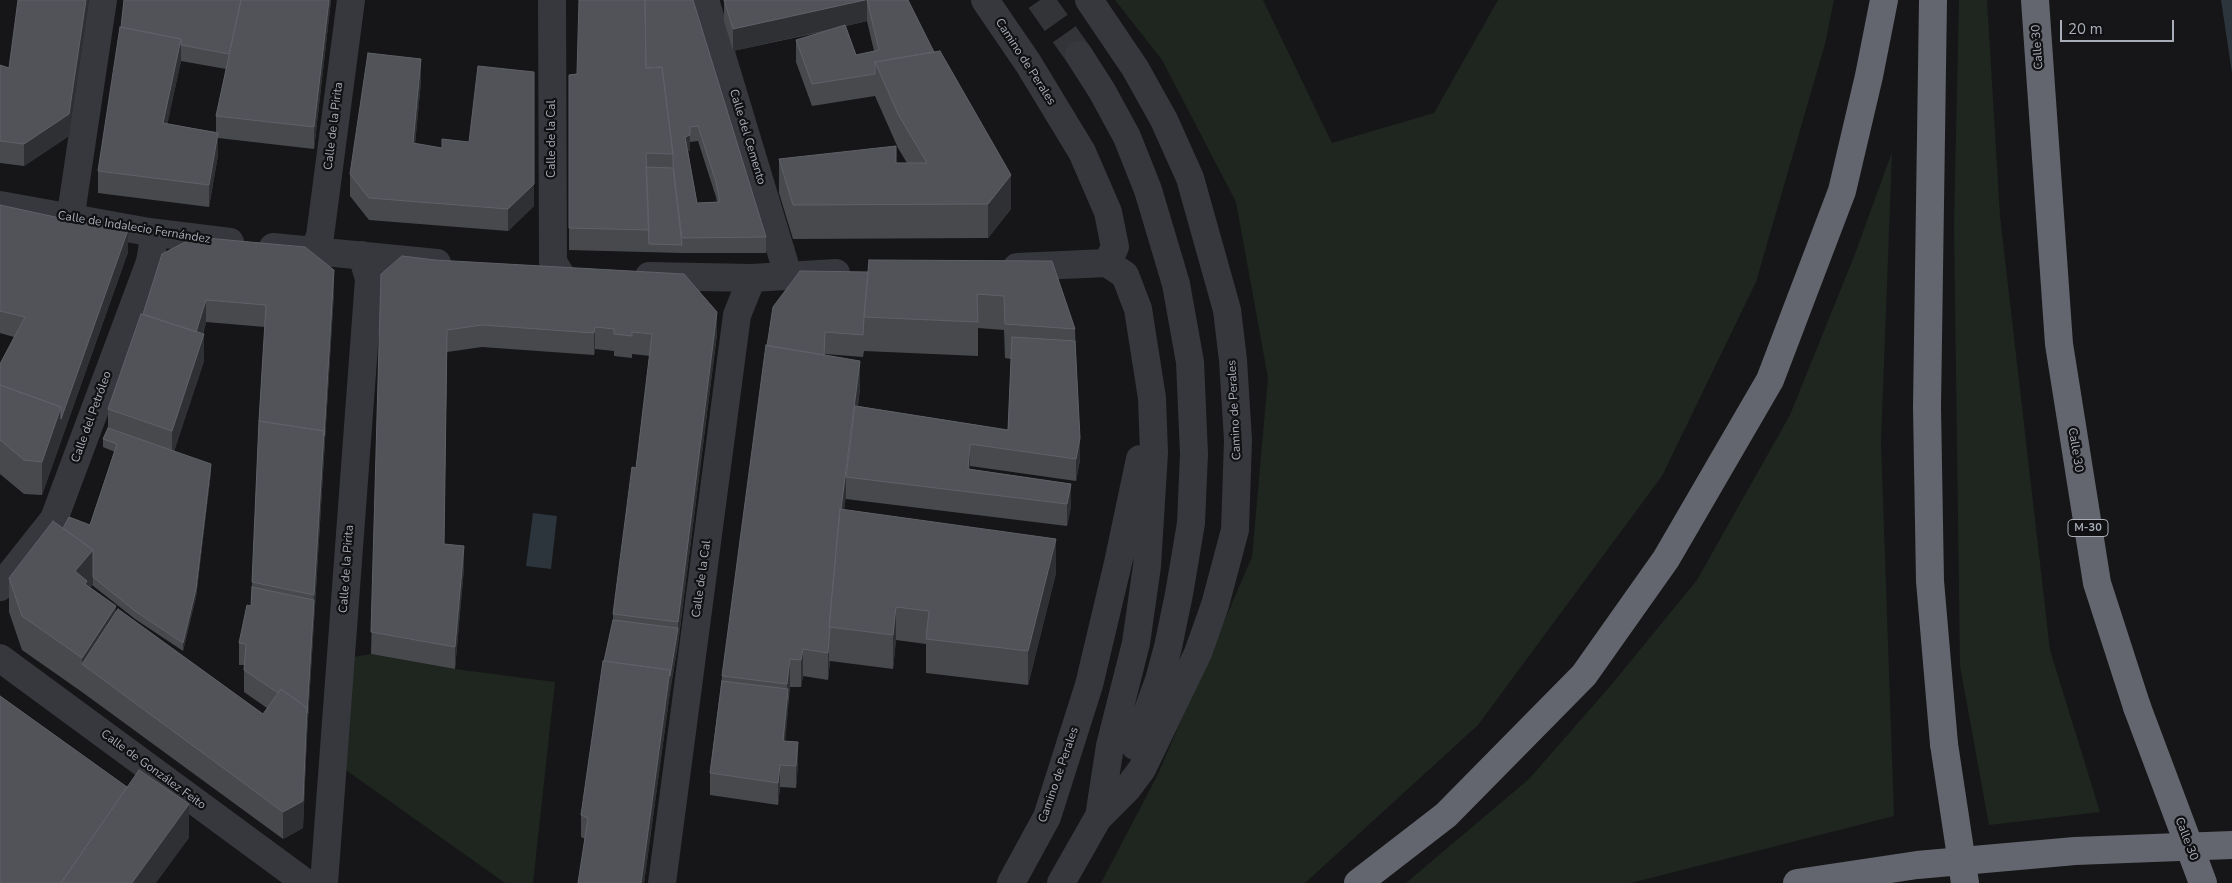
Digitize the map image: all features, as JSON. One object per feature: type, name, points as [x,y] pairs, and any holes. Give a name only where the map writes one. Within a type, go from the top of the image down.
[{"type":"highway","points":[[1358,883],[1446,814],[1584,675],[1666,560],[1770,380],[1842,191],[1869,76],[1884,0]]},
{"type":"highway","points":[[1933,0],[1927,407],[1930,571],[1944,744],[1965,883]]},
{"type":"highway","name":"Calle 30","points":[[2034,0],[2059,344],[2097,582],[2138,707],[2203,883]]},
{"type":"highway","points":[[1798,883],[1916,865],[2075,851],[2232,845]]},
{"type":"street","points":[[75,220],[72,207],[103,0]]},
{"type":"street","name":"Calle de la Pirita","points":[[313,252],[320,236],[350,0]]},
{"type":"street","name":"Calle de la Cal","points":[[552,0],[552,262],[561,275]]},
{"type":"street","name":"Calle del Cemento","points":[[705,0],[788,275]]},
{"type":"street","name":"Camino de Perales","points":[[985,0],[1028,63],[1082,152],[1108,212],[1115,247],[1107,263],[1125,275],[1133,293],[1152,398],[1154,453],[1147,566],[1136,643],[1110,746],[1099,817]]},
{"type":"street","name":"Camino de Perales","points":[[1089,0],[1135,68],[1164,120],[1190,178],[1227,310],[1233,360],[1238,440],[1236,530],[1215,605],[1198,653],[1142,769],[1127,789],[1099,817]]},
{"type":"street","name":"Camino de Perales","points":[[1060,883],[1123,775],[1144,724],[1168,647],[1180,594],[1191,523],[1194,454],[1190,362],[1176,284],[1162,234],[1127,137],[1102,91],[1079,55]]},
{"type":"street","name":"Calle de Indalecio Fernández","points":[[0,205],[149,232],[313,252],[466,266]]},
{"type":"street","name":"Calle del Petróleo","points":[[0,587],[54,519],[150,262],[153,244],[149,232]]},
{"type":"street","name":"Calle de la Pirita","points":[[309,883],[369,279],[362,255]]},
{"type":"street","points":[[994,268],[1107,263]]},
{"type":"street","points":[[532,272],[590,275]]},
{"type":"street","points":[[628,276],[752,278],[857,272]]},
{"type":"street","name":"Calle de la Cal","points":[[662,883],[737,315],[752,278]]},
{"type":"street","name":"Camino de Perales","points":[[1011,883],[1047,817],[1089,685],[1118,563],[1152,398]]},
{"type":"street","name":"Calle de González Feito","points":[[0,658],[309,883]]},
{"type":"shaded area","points":[[1115,0],[1263,0],[1332,143],[1434,113],[1498,0],[1834,0],[1825,44],[1756,282],[1662,476],[1478,725],[1305,883],[1101,883],[1157,776],[1252,557],[1268,378],[1236,202],[1162,60]]},
{"type":"shaded area","points":[[1959,0],[1987,0],[2000,216],[2050,650],[2100,812],[1989,825],[1960,666],[1954,225]]},
{"type":"shaded area","points":[[2221,0],[2232,0],[2232,73]]},
{"type":"shaded area","points":[[1892,152],[1881,442],[1894,816],[1631,883],[1406,883],[1529,779],[1612,684],[1697,580],[1790,415],[1855,254]]},
{"type":"shaded area","points":[[533,513],[557,516],[551,569],[526,566]]},
{"type":"shaded area","points":[[371,654],[455,669],[555,682],[533,883],[505,883],[343,768],[353,657]]},
{"type":"building","points":[[18,0],[86,0],[69,114],[24,144],[0,141],[0,65],[9,68]]},
{"type":"building","points":[[124,0],[241,0],[229,54],[181,45],[181,39],[121,27]]},
{"type":"building","points":[[241,0],[329,0],[314,127],[216,116]]},
{"type":"building","points":[[579,0],[645,0],[646,68],[662,67],[673,154],[646,153],[649,230],[569,228],[569,75],[577,74]]},
{"type":"building","points":[[645,0],[693,0],[766,237],[682,238],[662,67],[646,68]],"holes":[[[698,126],[716,182],[720,202],[697,203],[685,137],[690,135],[690,127]]]},
{"type":"building","points":[[724,0],[865,0],[733,29]]},
{"type":"building","points":[[867,0],[908,0],[934,52],[875,62],[875,74],[812,84],[796,40],[845,25],[856,55],[879,50]]},
{"type":"building","points":[[120,27],[181,39],[163,123],[218,133],[209,185],[98,171]]},
{"type":"building","points":[[940,51],[1011,175],[988,204],[793,205],[779,159],[896,146],[896,163],[927,163],[898,114],[875,62]]},
{"type":"building","points":[[368,53],[421,59],[413,143],[442,148],[442,139],[469,142],[478,66],[534,72],[534,184],[508,209],[369,198],[350,174]]},
{"type":"building","points":[[646,167],[673,168],[682,245],[649,244]]},
{"type":"building","points":[[0,205],[74,221],[128,230],[61,419],[61,407],[0,385],[0,364],[25,317],[0,311]]},
{"type":"building","points":[[195,237],[305,247],[334,270],[324,436],[324,431],[259,421],[266,305],[206,300],[196,332],[143,314],[162,254]]},
{"type":"building","points":[[402,256],[435,260],[684,274],[717,312],[678,622],[613,614],[632,467],[636,468],[652,334],[632,332],[632,336],[614,334],[614,329],[595,327],[594,333],[482,325],[447,330],[444,544],[464,546],[455,647],[371,632],[381,274]]},
{"type":"building","points":[[869,260],[1052,261],[1075,329],[1005,324],[1004,296],[977,294],[978,322],[864,317]]},
{"type":"building","points":[[800,271],[868,272],[863,335],[825,332],[824,355],[767,346],[773,307]]},
{"type":"building","points":[[141,314],[204,334],[172,431],[108,409]]},
{"type":"building","points":[[1012,337],[1075,341],[1080,438],[1076,459],[970,444],[968,469],[1071,484],[1067,504],[846,477],[855,406],[1008,430]]},
{"type":"building","points":[[766,345],[860,361],[840,509],[828,653],[803,649],[801,660],[790,659],[787,684],[722,676]]},
{"type":"building","points":[[0,385],[61,407],[42,462],[24,460],[0,440]]},
{"type":"building","points":[[259,421],[324,431],[314,595],[252,582]]},
{"type":"building","points":[[108,428],[211,464],[196,589],[183,643],[135,611],[93,577],[93,550],[63,528],[69,517],[90,525],[117,444],[103,439]]},
{"type":"building","points":[[840,509],[1056,539],[1028,651],[926,639],[929,611],[896,607],[893,635],[829,627]]},
{"type":"building","points":[[53,521],[93,550],[75,571],[87,581],[85,584],[116,606],[82,658],[22,616],[9,578]]},
{"type":"building","points":[[252,587],[314,600],[307,713],[307,708],[281,689],[278,693],[244,670],[246,644],[239,643],[247,605],[251,606]]},
{"type":"building","points":[[118,609],[263,714],[281,689],[307,708],[303,801],[283,812],[82,664]]},
{"type":"building","points":[[613,620],[678,628],[670,676],[670,670],[604,661]]},
{"type":"building","points":[[603,661],[670,670],[641,883],[578,883],[588,818],[581,815]]},
{"type":"building","points":[[722,681],[788,689],[783,741],[798,742],[796,766],[780,765],[778,783],[710,773]]},
{"type":"building","points":[[0,696],[127,787],[61,883],[0,883]]},
{"type":"building","points":[[139,770],[189,804],[132,883],[61,883]]},
{"type":"tunnel","points":[[1040,0],[1079,55]]}]
